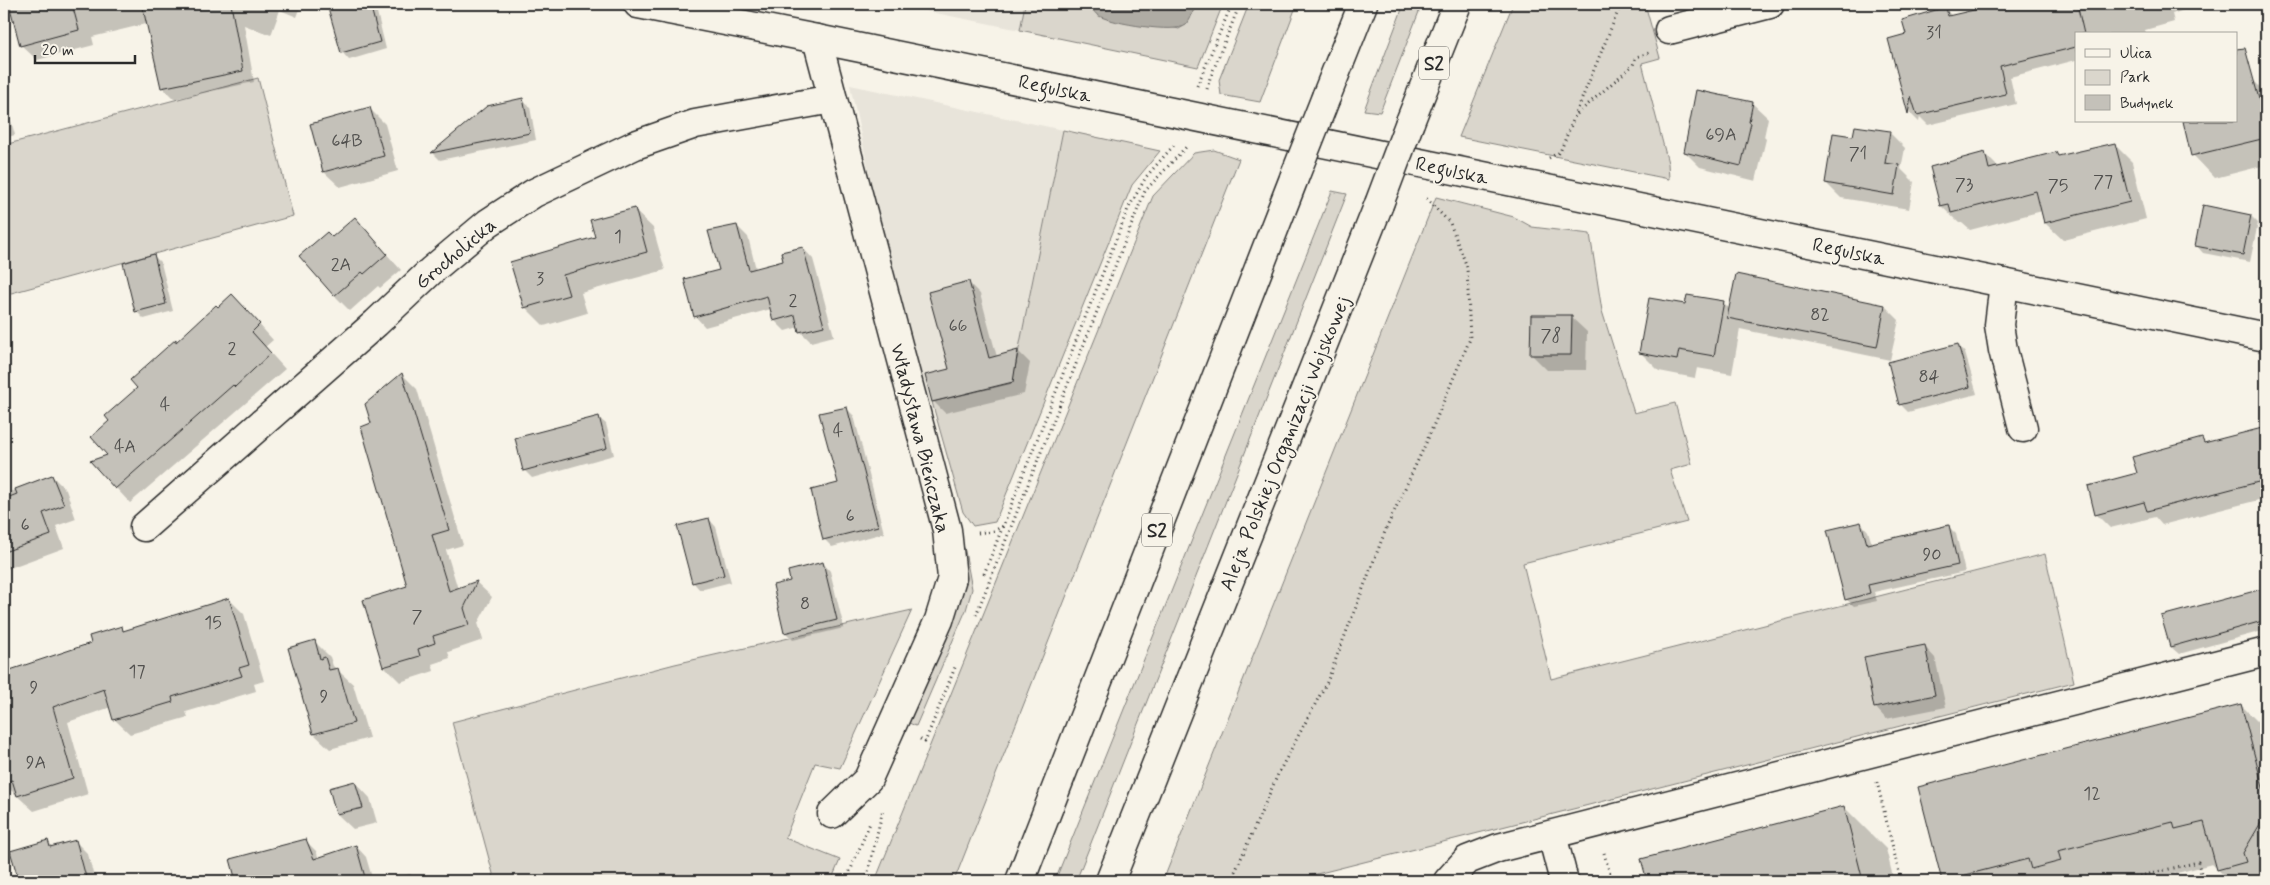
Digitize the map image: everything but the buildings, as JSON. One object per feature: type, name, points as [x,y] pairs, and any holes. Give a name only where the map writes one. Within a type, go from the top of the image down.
[{"type":"main road","name":"Regulska","points":[[638,4],[817,39],[2266,337]]},
{"type":"main road","name":"S2","points":[[1020,881],[1363,4]]},
{"type":"main road","name":"Aleja Polskiej Organizacji Wojskowej","points":[[1110,881],[1457,4]]},
{"type":"main road","points":[[1669,30],[1770,4]]},
{"type":"main road","name":"Władysława Bieńczaka","points":[[817,39],[947,530],[952,578],[938,620],[868,779],[832,814]]},
{"type":"main road","name":"Grocholicka","points":[[144,527],[446,258],[488,224],[534,193],[635,145],[695,124],[832,100]]},
{"type":"main road","points":[[2004,283],[1999,325],[2003,350],[2023,428]]},
{"type":"main road","points":[[1448,881],[1458,868],[1476,855],[1498,848],[2266,652]]},
{"type":"main road","points":[[1552,835],[1564,881]]},
{"type":"path","points":[[1196,89],[1232,4]]},
{"type":"path","points":[[1206,93],[1210,78],[1240,4]]},
{"type":"path","points":[[1546,160],[1560,152],[1621,4]]},
{"type":"path","points":[[1575,116],[1633,65],[1636,57],[1651,53]]},
{"type":"path","points":[[982,580],[1128,209],[1146,178],[1175,143]]},
{"type":"path","points":[[973,622],[1145,191],[1186,147]]},
{"type":"path","points":[[1231,881],[1279,772],[1328,682],[1386,529],[1426,443],[1470,339],[1467,266],[1450,223],[1421,193]]},
{"type":"path","points":[[971,532],[983,534],[994,531],[1004,525]]},
{"type":"path","points":[[915,736],[925,742],[958,659]]},
{"type":"path","points":[[1874,773],[1901,881]]},
{"type":"path","points":[[866,881],[884,804]]},
{"type":"path","points":[[846,881],[871,820]]},
{"type":"path","points":[[1603,849],[1612,881]]},
{"type":"path","points":[[2120,881],[2198,862],[2203,881]]},
{"type":"shaded area","points":[[891,4],[1025,4],[1020,30]]},
{"type":"shaded area","points":[[1091,4],[1196,4],[1191,18],[1186,25],[1157,28],[1106,19],[1096,14]]},
{"type":"shaded area","points":[[850,85],[1063,130],[1012,383],[932,402],[920,408]]},
{"type":"green space","points":[[1025,4],[1091,4],[1091,7],[1179,29],[1187,24],[1196,4],[1223,4],[1198,67],[1020,30]]},
{"type":"green space","points":[[1249,4],[1297,4],[1260,102],[1221,95],[1219,80]]},
{"type":"green space","points":[[1404,4],[1422,4],[1380,112],[1364,110]]},
{"type":"green space","points":[[1513,4],[1645,4],[1660,58],[1642,63],[1668,163],[1669,179],[1459,137]]},
{"type":"green space","points":[[258,78],[293,216],[4,295],[4,145]]},
{"type":"green space","points":[[1063,130],[1160,151],[1132,185],[995,522],[973,526],[963,512],[932,402],[1012,383]]},
{"type":"green space","points":[[1214,150],[1239,159],[954,881],[875,881],[1153,196],[1194,153]]},
{"type":"green space","points":[[1332,191],[1347,194],[1076,881],[1055,881]]},
{"type":"green space","points":[[1436,197],[1514,217],[1532,227],[1590,234],[1602,311],[1634,413],[1675,403],[1692,464],[1670,470],[1687,522],[1523,563],[1551,679],[2045,554],[2074,682],[1289,881],[1163,881]]},
{"type":"green space","points":[[959,533],[965,551],[972,589],[966,610],[916,726],[909,723],[959,603],[962,573]]},
{"type":"green space","points":[[912,610],[840,768],[815,763],[785,838],[840,860],[831,881],[495,881],[452,722],[675,664]]}]
